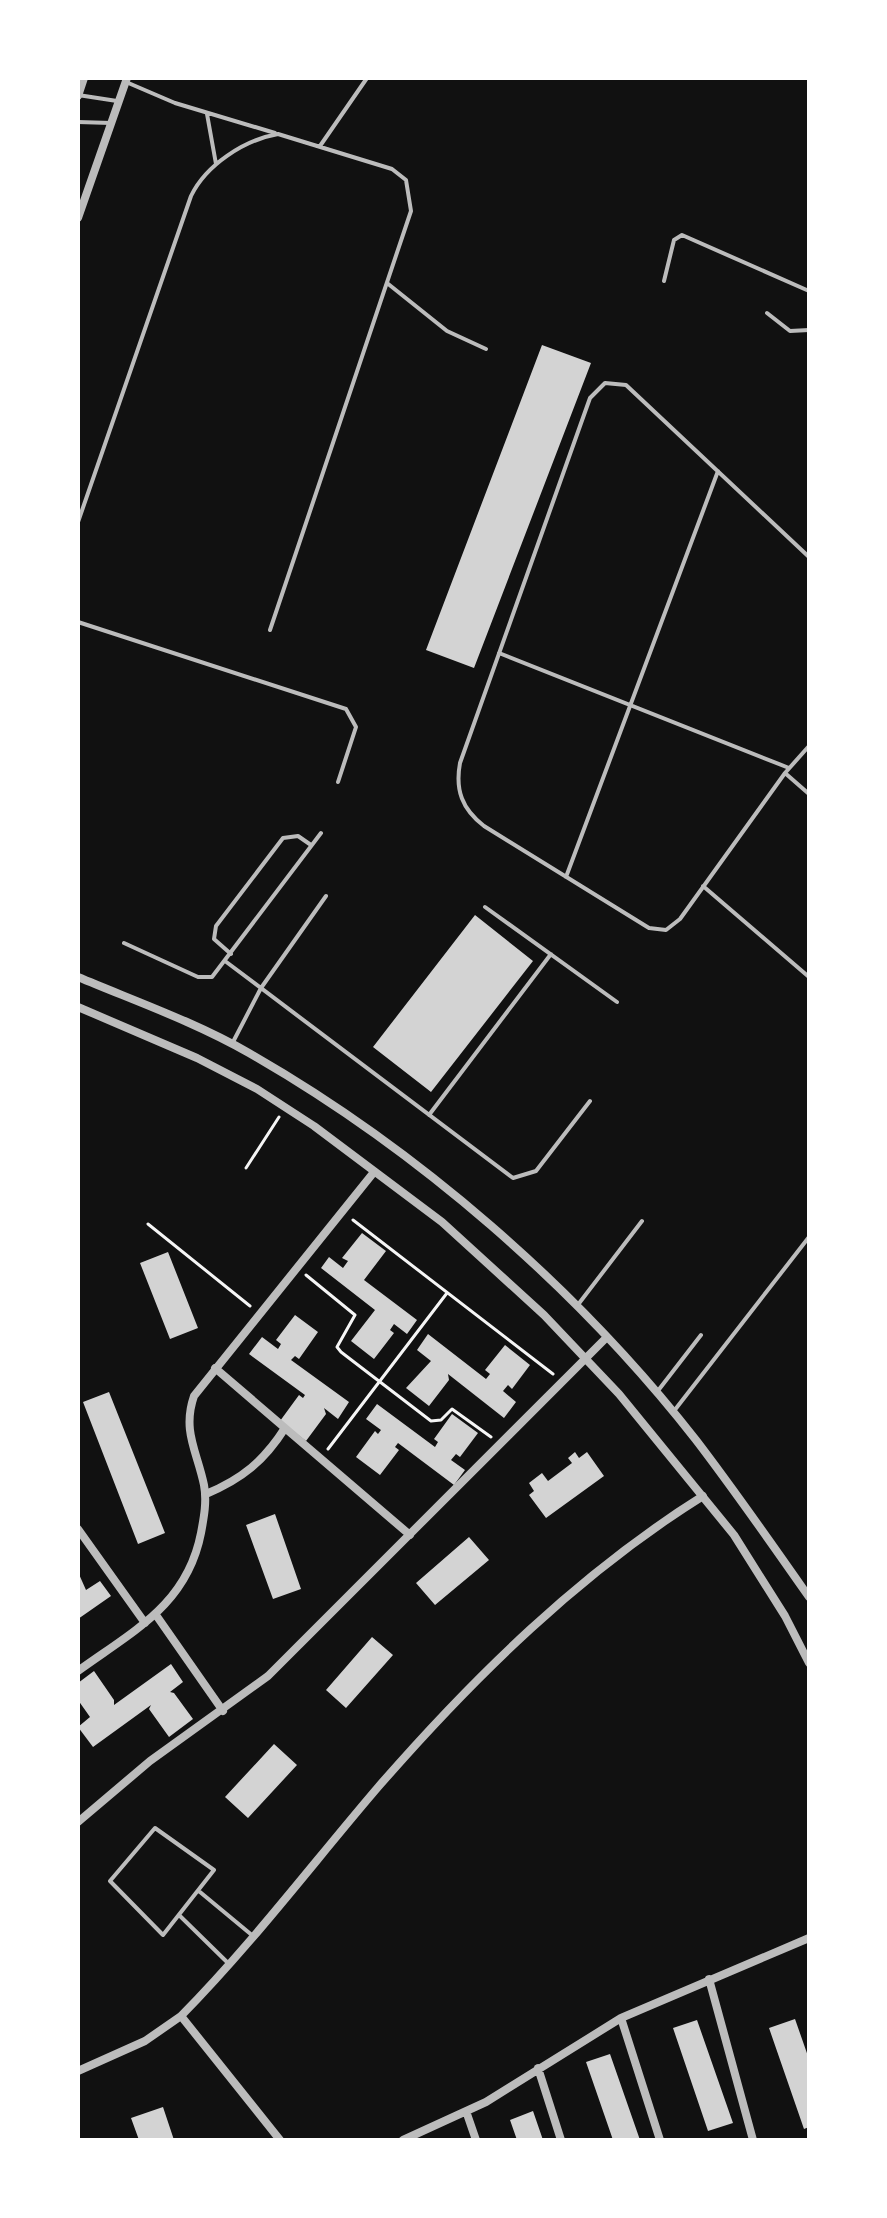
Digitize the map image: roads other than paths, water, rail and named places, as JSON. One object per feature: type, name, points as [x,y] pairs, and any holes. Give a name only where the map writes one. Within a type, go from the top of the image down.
[{"type":"street","points":[[78,95],[84,78]]},
{"type":"street","points":[[78,218],[127,80]]},
{"type":"street","points":[[78,977],[232,1044],[307,1089],[430,1176],[523,1255],[606,1338],[726,1480],[809,1597]]},
{"type":"street","points":[[78,1007],[197,1058],[286,1107],[442,1222],[587,1358],[703,1496],[761,1574],[809,1663]]},
{"type":"street","points":[[78,1671],[156,1615],[177,1594],[190,1572],[199,1544],[206,1494],[191,1447],[188,1412],[194,1396],[374,1172]]},
{"type":"street","points":[[78,1822],[150,1761],[268,1676],[606,1338]]},
{"type":"street","points":[[215,1368],[410,1535]]},
{"type":"street","points":[[206,1494],[232,1484],[253,1469],[285,1428]]},
{"type":"street","points":[[78,2071],[145,2041],[181,2016],[389,1775],[514,1644],[599,1572],[703,1496]]},
{"type":"street","points":[[79,1533],[145,1623]]},
{"type":"street","points":[[156,1615],[223,1711]]},
{"type":"street","points":[[403,2140],[466,2111],[621,2018],[809,1938]]},
{"type":"street","points":[[709,1979],[753,2140]]},
{"type":"street","points":[[181,2016],[280,2140]]},
{"type":"street","points":[[621,2018],[660,2140]]},
{"type":"street","points":[[538,2068],[561,2140]]},
{"type":"street","points":[[466,2111],[476,2140]]},
{"type":"lane","points":[[320,146],[367,78]]},
{"type":"lane","points":[[127,80],[207,114],[392,169],[406,180],[411,211],[270,630]]},
{"type":"lane","points":[[78,95],[119,101]]},
{"type":"lane","points":[[207,114],[216,164]]},
{"type":"lane","points":[[78,122],[111,123]]},
{"type":"lane","points":[[78,522],[198,182],[216,164],[264,137],[278,134]]},
{"type":"lane","points":[[664,281],[674,240],[682,235],[809,291]]},
{"type":"lane","points":[[387,283],[447,331],[486,349]]},
{"type":"lane","points":[[767,313],[790,331],[809,330]]},
{"type":"lane","points":[[809,557],[626,385],[605,383],[596,389],[460,763],[459,792],[472,817],[657,931],[674,926],[787,770],[809,746]]},
{"type":"lane","points":[[566,877],[718,471]]},
{"type":"lane","points":[[78,622],[346,709],[353,716],[356,727],[338,782]]},
{"type":"lane","points":[[499,653],[787,770],[809,794]]},
{"type":"lane","points":[[124,943],[205,979],[212,977],[321,833]]},
{"type":"lane","points":[[231,954],[214,939],[216,926],[283,838],[298,836],[312,846]]},
{"type":"lane","points":[[703,886],[809,977]]},
{"type":"lane","points":[[232,1044],[261,988],[326,896]]},
{"type":"lane","points":[[485,907],[617,1002]]},
{"type":"lane","points":[[429,1115],[551,954]]},
{"type":"lane","points":[[225,961],[508,1174],[521,1178],[536,1171],[590,1101]]},
{"type":"lane","points":[[576,1308],[642,1221]]},
{"type":"lane","points":[[672,1413],[809,1237]]},
{"type":"lane","points":[[656,1394],[701,1335]]},
{"type":"lane","points":[[159,1828],[212,1866],[214,1874],[180,1916],[166,1933],[159,1933],[111,1884],[110,1877],[152,1829],[159,1828]]},
{"type":"lane","points":[[200,1892],[253,1936]]},
{"type":"lane","points":[[180,1916],[229,1964]]}]
